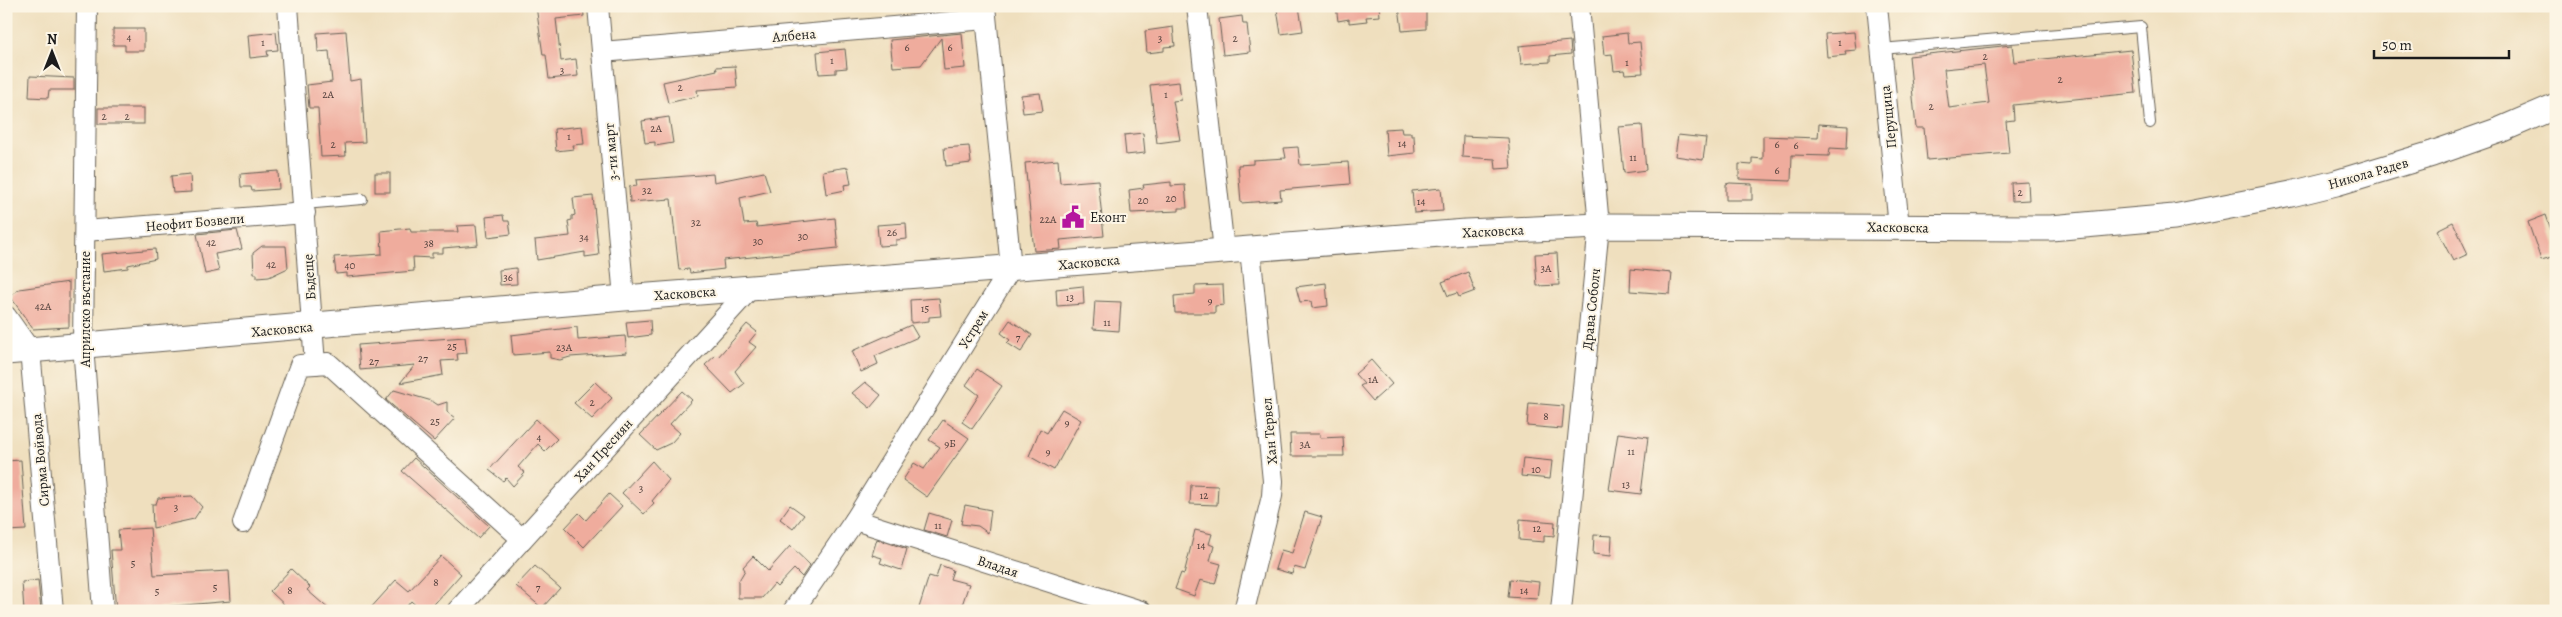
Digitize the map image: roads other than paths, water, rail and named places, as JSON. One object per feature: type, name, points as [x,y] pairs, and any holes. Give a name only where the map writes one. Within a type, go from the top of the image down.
[{"type":"street","name":"Априлско въстание","points":[[87,6],[83,345],[103,611]]},
{"type":"street","name":"Бъдеще","points":[[288,6],[305,209],[315,364]]},
{"type":"street","name":"3-ти март","points":[[598,6],[624,298]]},
{"type":"street","points":[[1197,6],[1224,251]]},
{"type":"street","name":"Драва Соболч","points":[[1561,611],[1599,226],[1579,6]]},
{"type":"street","name":"Перущица","points":[[1877,6],[1899,227]]},
{"type":"street","name":"Албена","points":[[602,52],[986,12]]},
{"type":"street","points":[[986,12],[1011,268]]},
{"type":"street","name":"Никола Радев","points":[[2174,216],[2281,196],[2336,183],[2432,154],[2500,130],[2556,106]]},
{"type":"street","name":"Неофит Бозвели","points":[[85,231],[305,209]]},
{"type":"street","name":"Хасковска","points":[[18,351],[624,298],[1466,232],[1599,226],[2051,228],[2174,216]]},
{"type":"street","name":"Хан Тервел","points":[[1244,611],[1272,496],[1273,481],[1250,249]]},
{"type":"street","name":"Устрем","points":[[793,611],[856,520],[1011,268]]},
{"type":"street","name":"Хан Пресиян","points":[[457,611],[750,288]]},
{"type":"street","points":[[6,316],[18,351]]},
{"type":"street","name":"Сирма Войвода","points":[[18,351],[53,611]]},
{"type":"street","points":[[243,523],[300,365],[328,363],[522,538]]},
{"type":"street","name":"Владая","points":[[856,520],[1141,611]]},
{"type":"lane","points":[[1881,49],[2142,27],[2150,123]]},
{"type":"lane","points":[[305,209],[362,199]]},
{"type":"place","name":"Еконт","points":[[1073,217]]}]
